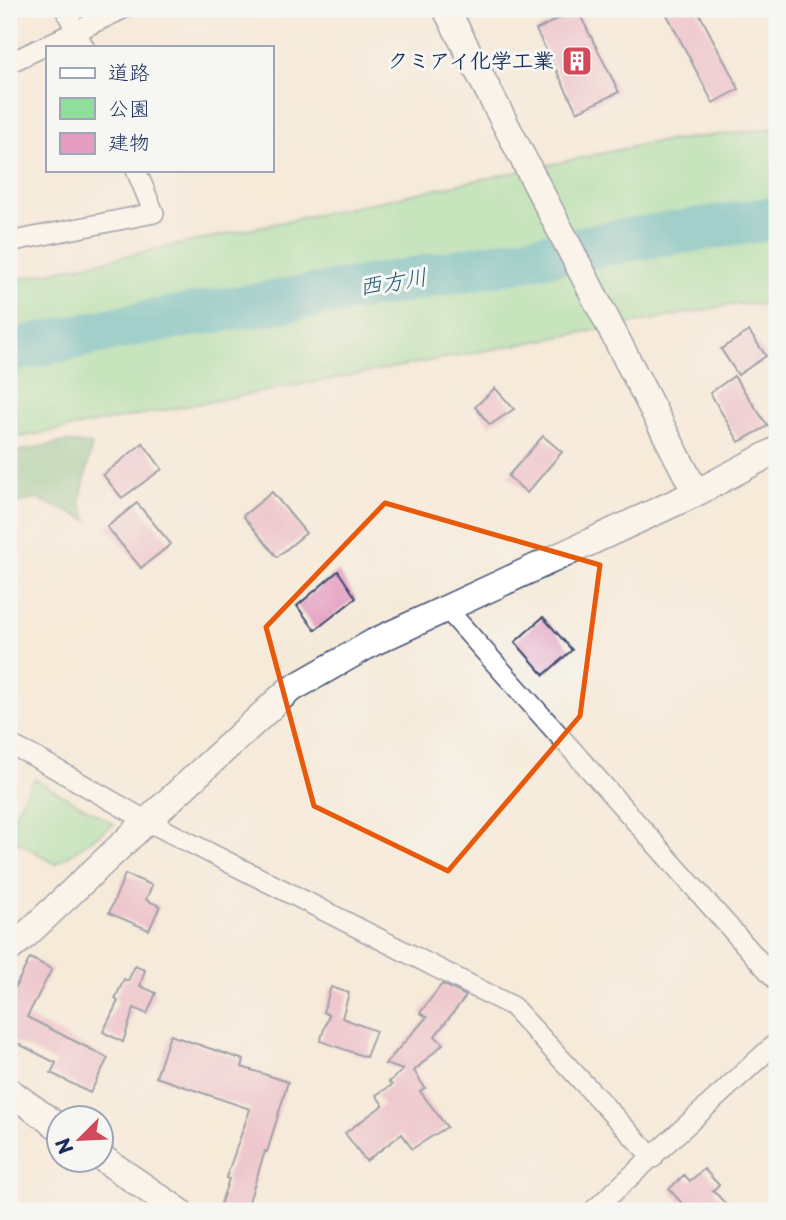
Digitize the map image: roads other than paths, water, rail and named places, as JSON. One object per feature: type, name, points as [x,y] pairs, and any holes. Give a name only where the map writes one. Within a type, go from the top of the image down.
[{"type":"street","points":[[65,9],[81,39]]},
{"type":"street","points":[[60,46],[81,39],[123,9]]},
{"type":"street","points":[[446,9],[696,493]]},
{"type":"street","points":[[9,63],[46,51]]},
{"type":"street","points":[[9,242],[155,213],[137,172]]},
{"type":"street","points":[[9,949],[288,691],[374,642],[696,493],[777,450]]},
{"type":"street","points":[[446,608],[777,981]]},
{"type":"street","points":[[9,744],[147,821],[512,1006],[653,1158]]},
{"type":"street","points":[[593,1211],[777,1042]]},
{"type":"street","points":[[9,1091],[46,1118]]},
{"type":"street","points":[[116,1168],[178,1211]]},
{"type":"waterway","name":"西方川","points":[[9,351],[148,322],[381,285],[627,240],[777,218]]},
{"type":"place","name":"クミアイ化学工業","points":[[577,61]]}]
